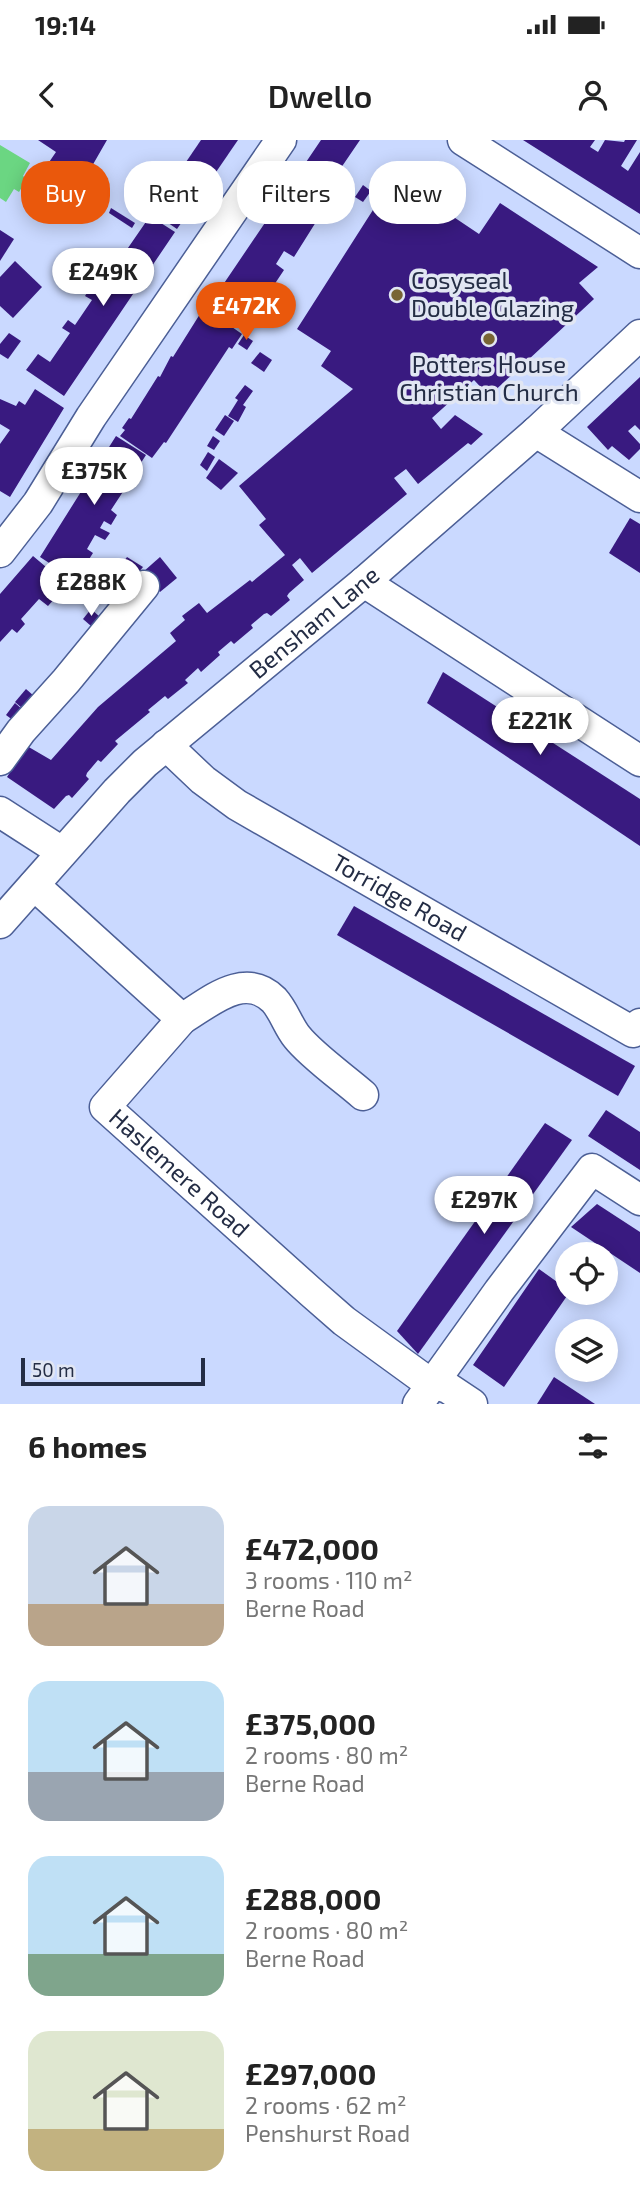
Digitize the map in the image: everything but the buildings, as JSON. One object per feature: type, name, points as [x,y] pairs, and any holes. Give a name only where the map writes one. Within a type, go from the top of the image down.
[{"type":"street","points":[[0,552],[10,521],[92,417],[281,140]]},
{"type":"street","points":[[463,140],[640,253]]},
{"type":"street","name":"Bensham Lane","points":[[0,923],[117,791],[166,745],[364,582],[536,432],[640,335]]},
{"type":"street","points":[[536,432],[640,497]]},
{"type":"street","points":[[364,582],[640,761]]},
{"type":"street","points":[[0,760],[20,732],[144,586]]},
{"type":"street","name":"Torridge Road","points":[[166,745],[203,780],[266,822],[634,1032],[640,1024]]},
{"type":"street","points":[[0,812],[62,852]]},
{"type":"street","points":[[34,885],[182,1019],[226,991],[243,988],[259,990],[274,1001],[298,1038],[363,1096]]},
{"type":"street","name":"Haslemere Road","points":[[182,1019],[105,1107],[328,1307],[383,1350],[425,1394],[448,1388],[472,1404]]},
{"type":"street","points":[[425,1394],[592,1169],[640,1200]]},
{"type":"green space","points":[[0,145],[27,161],[21,161],[19,192],[14,189],[6,202],[0,198]]},
{"type":"place","name":"Cosyseal Double Glazing","points":[[397,295]]},
{"type":"place","name":"Potters House Christian Church","points":[[489,339]]}]
